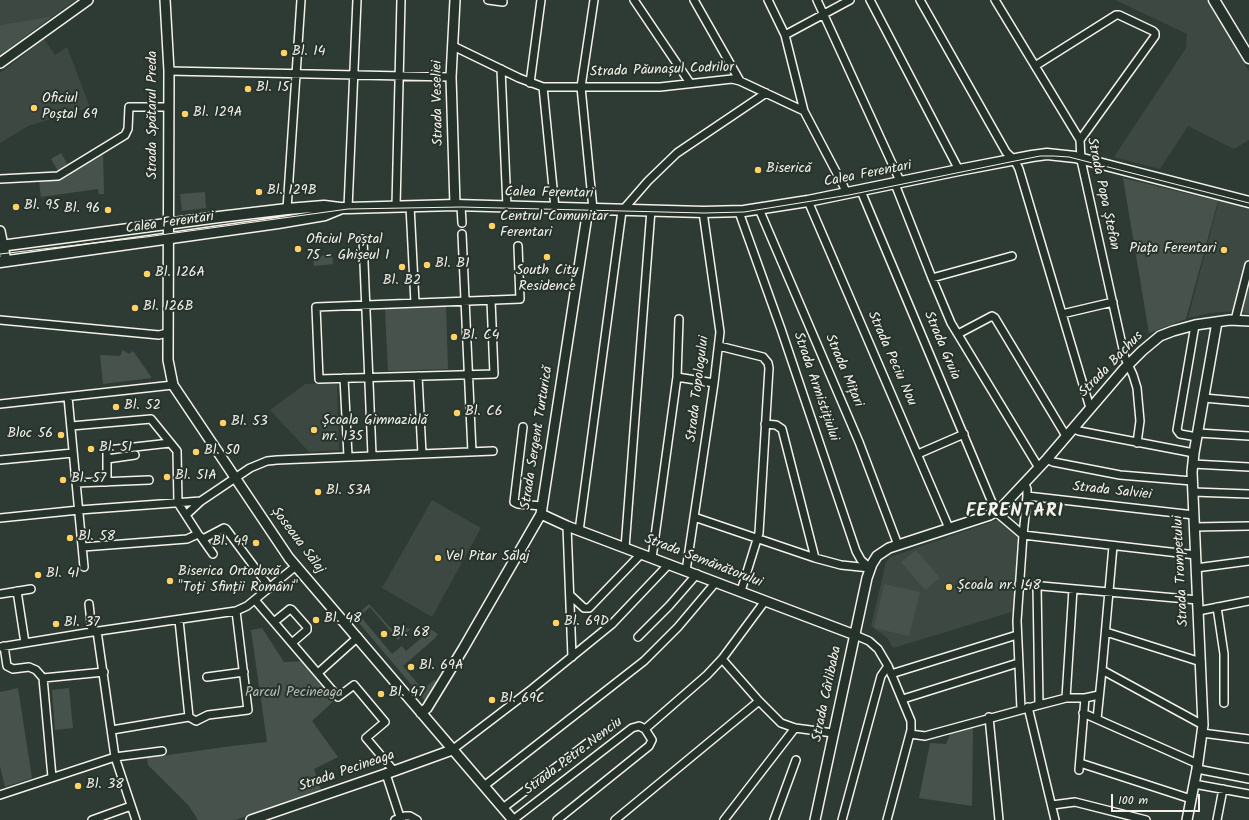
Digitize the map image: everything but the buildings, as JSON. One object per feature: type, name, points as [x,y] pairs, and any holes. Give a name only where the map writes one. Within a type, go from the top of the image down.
[{"type":"main road","points":[[1214,0],[1249,58]]},
{"type":"main road","name":"Calea Ferentari","points":[[3,261],[84,249],[168,231],[287,209],[324,206],[345,208],[458,206],[739,212],[846,194],[959,170],[1047,154],[1067,155],[1080,158],[1249,202]]},
{"type":"main road","name":"Calea Ferentari","points":[[2,245],[168,231],[325,215],[345,208]]},
{"type":"street","points":[[0,63],[88,0]]},
{"type":"street","name":"Strada Spătarul Preda","points":[[165,0],[169,71],[168,231]]},
{"type":"street","points":[[287,209],[301,0]]},
{"type":"street","points":[[345,208],[354,74],[357,0]]},
{"type":"street","points":[[396,206],[400,0]]},
{"type":"street","name":"Strada Veseliei","points":[[455,0],[451,77],[455,189],[458,206]]},
{"type":"street","points":[[488,0],[502,2]]},
{"type":"street","points":[[530,83],[541,0]]},
{"type":"street","name":"Strada Sergent Turturică","points":[[422,713],[427,708],[459,656],[542,510],[591,209],[581,88],[594,0]]},
{"type":"street","points":[[634,0],[690,83]]},
{"type":"street","points":[[694,0],[740,81]]},
{"type":"street","points":[[768,0],[785,35],[804,111],[843,185],[846,194]]},
{"type":"street","points":[[817,0],[898,183],[946,313],[1039,468]]},
{"type":"street","points":[[785,35],[850,0]]},
{"type":"street","points":[[870,0],[959,170]]},
{"type":"street","points":[[920,0],[1006,152],[1020,168],[1090,408]]},
{"type":"street","name":"Strada Popa Ștefan","points":[[995,0],[1080,140],[1080,158],[1125,358],[1135,380],[1140,421],[1137,442]]},
{"type":"street","points":[[1035,66],[1116,15],[1155,33],[1155,36],[1080,140]]},
{"type":"street","name":"Strada Păunașul Codrilor","points":[[453,46],[530,83],[543,87],[581,88],[660,86],[725,79],[740,81],[804,111]]},
{"type":"street","points":[[501,69],[507,207]]},
{"type":"street","points":[[169,71],[451,77]]},
{"type":"street","points":[[543,87],[555,208]]},
{"type":"street","points":[[579,531],[620,219],[623,210],[656,171],[677,152],[766,93]]},
{"type":"street","points":[[0,179],[58,176],[123,138],[128,130],[129,107],[168,107]]},
{"type":"street","name":"Strada Gruia","points":[[861,191],[996,512]]},
{"type":"street","name":"Strada Peciu Nou","points":[[808,201],[949,528]]},
{"type":"street","points":[[410,206],[415,303]]},
{"type":"street","points":[[458,206],[462,223]]},
{"type":"street","name":"Strada Mițari","points":[[759,209],[859,442],[898,545]]},
{"type":"street","points":[[625,548],[651,210]]},
{"type":"street","name":"Strada Topologului","points":[[686,570],[719,346],[720,324],[703,212]]},
{"type":"street","name":"Strada Armistițiului","points":[[739,212],[781,329],[856,551],[869,571]]},
{"type":"street","points":[[0,231],[3,261]]},
{"type":"street","name":"Șoseaua Sălaj","points":[[168,231],[167,333],[168,360],[173,385],[296,566],[513,820]]},
{"type":"street","points":[[462,234],[472,452]]},
{"type":"street","points":[[363,239],[372,455]]},
{"type":"street","points":[[491,300],[494,374],[319,379],[316,307],[491,300],[520,299],[518,246]]},
{"type":"street","points":[[932,278],[1012,256]]},
{"type":"street","points":[[1236,320],[1249,265]]},
{"type":"street","points":[[1062,314],[1113,302]]},
{"type":"street","points":[[958,334],[992,316],[995,318],[1066,436]]},
{"type":"street","points":[[652,558],[677,377],[679,319]]},
{"type":"street","points":[[0,320],[159,335],[167,333]]},
{"type":"street","name":"Strada Bachus","points":[[996,512],[1025,484],[1128,365],[1160,336],[1173,330],[1195,325],[1236,320],[1249,321]]},
{"type":"street","name":"Strada Trompetului","points":[[1187,820],[1203,729],[1192,481],[1193,464],[1217,322]]},
{"type":"street","points":[[1195,325],[1177,430],[1180,434],[1249,436]]},
{"type":"street","points":[[719,346],[760,356],[767,360],[769,368],[758,538],[740,591]]},
{"type":"street","points":[[418,376],[422,454]]},
{"type":"street","points":[[677,377],[714,383]]},
{"type":"street","points":[[344,378],[348,456]]},
{"type":"street","points":[[0,404],[173,385]]},
{"type":"street","points":[[68,397],[84,567]]},
{"type":"street","points":[[1204,398],[1249,402]]},
{"type":"street","points":[[71,426],[151,419],[177,451],[178,503],[213,554]]},
{"type":"street","points":[[765,424],[776,425],[782,429],[815,558]]},
{"type":"street","points":[[523,427],[514,502],[542,510]]},
{"type":"street","points":[[1073,428],[1079,431],[1194,453]]},
{"type":"street","points":[[918,454],[964,434]]},
{"type":"street","points":[[107,482],[108,450],[170,443]]},
{"type":"street","points":[[186,515],[201,501],[250,468],[267,461],[493,450]]},
{"type":"street","points":[[0,460],[73,453]]},
{"type":"street","points":[[107,459],[136,455]]},
{"type":"street","points":[[1047,459],[1066,465],[1120,475],[1192,481]]},
{"type":"street","points":[[1193,464],[1249,467]]},
{"type":"street","points":[[76,483],[149,480]]},
{"type":"street","points":[[1025,484],[1027,496],[1018,584],[1018,663],[1024,708],[1056,820]]},
{"type":"street","points":[[1017,492],[1025,506]]},
{"type":"street","points":[[1193,492],[1249,494]]},
{"type":"street","name":"Strada Salviei","points":[[1027,496],[1194,515]]},
{"type":"street","points":[[0,518],[79,510],[201,501]]},
{"type":"street","name":"Strada Semănătorului","points":[[542,510],[567,526],[579,531],[697,574],[855,635]]},
{"type":"street","points":[[694,517],[815,558],[869,571],[880,552],[996,512],[1023,535],[1196,555]]},
{"type":"street","points":[[567,526],[572,657]]},
{"type":"street","points":[[1194,527],[1249,526]]},
{"type":"street","points":[[83,547],[187,539],[224,528],[270,588]]},
{"type":"street","points":[[1097,719],[1113,546]]},
{"type":"street","points":[[570,595],[584,608],[589,608],[641,554]]},
{"type":"street","points":[[1196,568],[1249,561]]},
{"type":"street","points":[[452,750],[612,624],[669,564]]},
{"type":"street","points":[[52,777],[43,678],[36,670],[29,667],[13,669],[7,666],[2,646],[94,631],[236,611],[255,600],[296,566]]},
{"type":"street","name":"Strada Cârlibaba","points":[[815,820],[869,571]]},
{"type":"street","points":[[638,637],[669,606],[697,574]]},
{"type":"street","points":[[484,786],[644,661],[678,627],[716,582]]},
{"type":"street","points":[[1018,584],[1198,600]]},
{"type":"street","points":[[1037,586],[1039,704]]},
{"type":"street","points":[[0,594],[31,589]]},
{"type":"street","points":[[1066,698],[1073,589]]},
{"type":"street","points":[[17,591],[25,643]]},
{"type":"street","points":[[255,600],[338,697],[354,684],[386,722],[366,738],[390,773],[398,818],[410,816],[417,820]]},
{"type":"street","name":"Strada Petre Nenciu","points":[[513,820],[632,728],[639,726],[645,729],[707,675],[722,659],[765,601]]},
{"type":"street","points":[[1198,611],[1249,601]]},
{"type":"street","points":[[89,604],[104,672],[115,756],[136,820]]},
{"type":"street","points":[[1217,607],[1224,654],[1224,703]]},
{"type":"street","points":[[274,622],[290,609],[307,627],[307,630],[292,643]]},
{"type":"street","points":[[112,730],[189,717],[196,721],[208,715],[248,710],[236,611]]},
{"type":"street","points":[[179,620],[189,717]]},
{"type":"street","points":[[1106,632],[1201,662]]},
{"type":"street","points":[[855,635],[876,646],[888,666],[911,721],[910,734],[887,820]]},
{"type":"street","points":[[891,674],[1017,635]]},
{"type":"street","points":[[318,673],[358,638]]},
{"type":"street","points":[[722,659],[759,701],[781,722],[795,728],[834,733]]},
{"type":"street","points":[[903,699],[1018,663]]},
{"type":"street","points":[[842,820],[881,676],[888,666]]},
{"type":"street","points":[[1102,670],[1203,729],[1249,738]]},
{"type":"street","points":[[43,678],[104,672]]},
{"type":"street","points":[[207,677],[244,672]]},
{"type":"street","points":[[910,734],[925,736],[1039,704],[1066,698],[1099,696]]},
{"type":"street","points":[[1085,698],[1079,767],[1191,799]]},
{"type":"street","points":[[615,820],[759,701]]},
{"type":"street","points":[[1083,713],[1197,766],[1249,779]]},
{"type":"street","points":[[989,717],[999,820]]},
{"type":"street","points":[[724,820],[795,728]]},
{"type":"street","points":[[557,820],[649,746],[652,740],[645,729]]},
{"type":"street","points":[[503,808],[590,741]]},
{"type":"street","name":"Strada Pecineaga","points":[[250,820],[390,773],[452,750]]},
{"type":"street","points":[[0,795],[115,756],[162,751]]},
{"type":"street","points":[[774,820],[796,760]]},
{"type":"street","points":[[1194,784],[1249,794]]},
{"type":"street","points":[[1217,820],[1223,789]]},
{"type":"street","points":[[1052,805],[1075,802],[1146,820]]},
{"type":"street","points":[[92,820],[131,806]]},
{"type":"shaded area","points":[[0,0],[76,0],[53,16],[0,25]]},
{"type":"shaded area","points":[[1115,0],[1207,0],[1249,71],[1249,140],[1234,149],[1188,126],[1160,169],[1114,157],[1186,48],[1187,34]]},
{"type":"shaded area","points":[[44,39],[55,55],[67,47],[90,107],[28,126],[0,143],[0,73]]},
{"type":"shaded area","name":"Piața Ferentari","points":[[1219,200],[1249,209],[1249,261],[1236,311],[1210,313],[1188,318]]},
{"type":"shaded area","name":"Școala Gimnazială nr. 135","points":[[337,383],[339,450],[309,452],[270,410],[305,384]]},
{"type":"shaded area","points":[[432,500],[481,528],[432,617],[382,588]]},
{"type":"shaded area","name":"Școala nr. 148","points":[[1000,519],[1022,537],[1015,611],[893,648],[887,638],[871,626],[886,562],[890,557]]},
{"type":"green space","points":[[53,16],[0,55],[0,25]]},
{"type":"green space","points":[[61,153],[68,165],[58,171],[51,159]]},
{"type":"green space","points":[[103,153],[104,194],[99,194],[98,189],[41,197],[39,181],[59,179]]},
{"type":"green space","points":[[1123,178],[1218,201],[1186,319],[1149,333]]},
{"type":"green space","points":[[205,192],[206,208],[182,211],[180,194]]},
{"type":"green space","points":[[332,252],[333,264],[314,266],[313,259]]},
{"type":"green space","points":[[1249,275],[1249,314],[1240,312]]},
{"type":"green space","points":[[446,307],[448,369],[388,371],[385,309]]},
{"type":"green space","points":[[123,350],[129,354],[133,351],[152,378],[103,384],[100,355],[120,356]]},
{"type":"green space","points":[[916,550],[940,578],[925,590],[901,562]]},
{"type":"green space","points":[[884,584],[920,592],[909,636],[874,628]]},
{"type":"green space","points":[[369,604],[397,635],[406,628],[411,629],[398,640],[370,607],[360,616],[392,654],[402,646],[406,651],[420,639],[429,628],[438,634],[403,666],[423,690],[434,680],[440,683],[425,701],[354,617]]},
{"type":"green space","name":"Parcul Pecineaga","points":[[262,628],[284,662],[308,661],[338,697],[312,721],[338,757],[314,769],[321,790],[235,820],[198,820],[189,806],[148,765],[147,758],[267,742],[251,630]]},
{"type":"green space","points":[[18,688],[32,778],[5,787],[0,766],[0,692]]},
{"type":"green space","points":[[69,688],[73,728],[55,730],[52,690]]},
{"type":"green space","points":[[973,727],[972,806],[919,798],[930,743],[946,744],[950,734]]},
{"type":"tram line","points":[[0,254],[146,237],[348,209],[461,207],[704,213],[744,212],[849,195],[1040,156],[1069,157],[1249,203]]},
{"type":"place","name":"Bl. 14","points":[[284,53]]},
{"type":"place","name":"Bl. 15","points":[[248,89]]},
{"type":"place","name":"Oficiul Poștal 69","points":[[34,108]]},
{"type":"place","name":"Bl. 129A","points":[[185,114]]},
{"type":"place","name":"Biserică","points":[[758,170]]},
{"type":"place","name":"Bl. 129B","points":[[259,192]]},
{"type":"place","name":"Bl. 95","points":[[16,207]]},
{"type":"place","name":"Bl. 96","points":[[108,210]]},
{"type":"place","name":"Centrul Comunitar Ferentari","points":[[492,226]]},
{"type":"place","name":"Oficiul Poștal 75 - Ghișeul 1","points":[[298,249]]},
{"type":"place","name":"Piața Ferentari","points":[[1224,250]]},
{"type":"place","name":"South City Residence","points":[[547,257]]},
{"type":"place","name":"Bl. B1","points":[[427,265]]},
{"type":"place","name":"Bl. B2","points":[[402,267]]},
{"type":"place","name":"Bl. 126A","points":[[147,274]]},
{"type":"place","name":"Bl. 126B","points":[[135,308]]},
{"type":"place","name":"Bl. C4","points":[[454,337]]},
{"type":"place","name":"Bl. 52","points":[[116,407]]},
{"type":"place","name":"Bl. C6","points":[[457,413]]},
{"type":"place","name":"Bl. 53","points":[[223,423]]},
{"type":"place","name":"Școala Gimnazială nr. 135","points":[[314,430]]},
{"type":"place","name":"Bloc 56","points":[[61,435]]},
{"type":"place","name":"Bl. 51","points":[[91,449]]},
{"type":"place","name":"Bl. 50","points":[[196,452]]},
{"type":"place","name":"Bl. 51A","points":[[167,477]]},
{"type":"place","name":"Bl. 57","points":[[63,480]]},
{"type":"place","name":"Bl. 53A","points":[[318,492]]},
{"type":"place","name":"Bl. 58","points":[[70,538]]},
{"type":"place","name":"Bl. 49","points":[[256,543]]},
{"type":"place","name":"Vel Pitar Sălaj","points":[[438,558]]},
{"type":"place","name":"Bl. 41","points":[[38,575]]},
{"type":"place","name":"Biserica Ortodoxă \"Toți Sfinții Români\"","points":[[170,581]]},
{"type":"place","name":"Școala nr. 148","points":[[949,587]]},
{"type":"place","name":"Bl. 48","points":[[316,620]]},
{"type":"place","name":"Bl. 69D","points":[[556,623]]},
{"type":"place","name":"Bl. 37","points":[[56,624]]},
{"type":"place","name":"Bl. 68","points":[[384,634]]},
{"type":"place","name":"Bl. 69A","points":[[411,667]]},
{"type":"place","name":"Bl. 47","points":[[381,694]]},
{"type":"place","name":"Bl. 69C","points":[[492,700]]},
{"type":"place","name":"Bl. 38","points":[[78,786]]},
{"type":"district","name":"FERENTARI","points":[[1015,513]]}]
